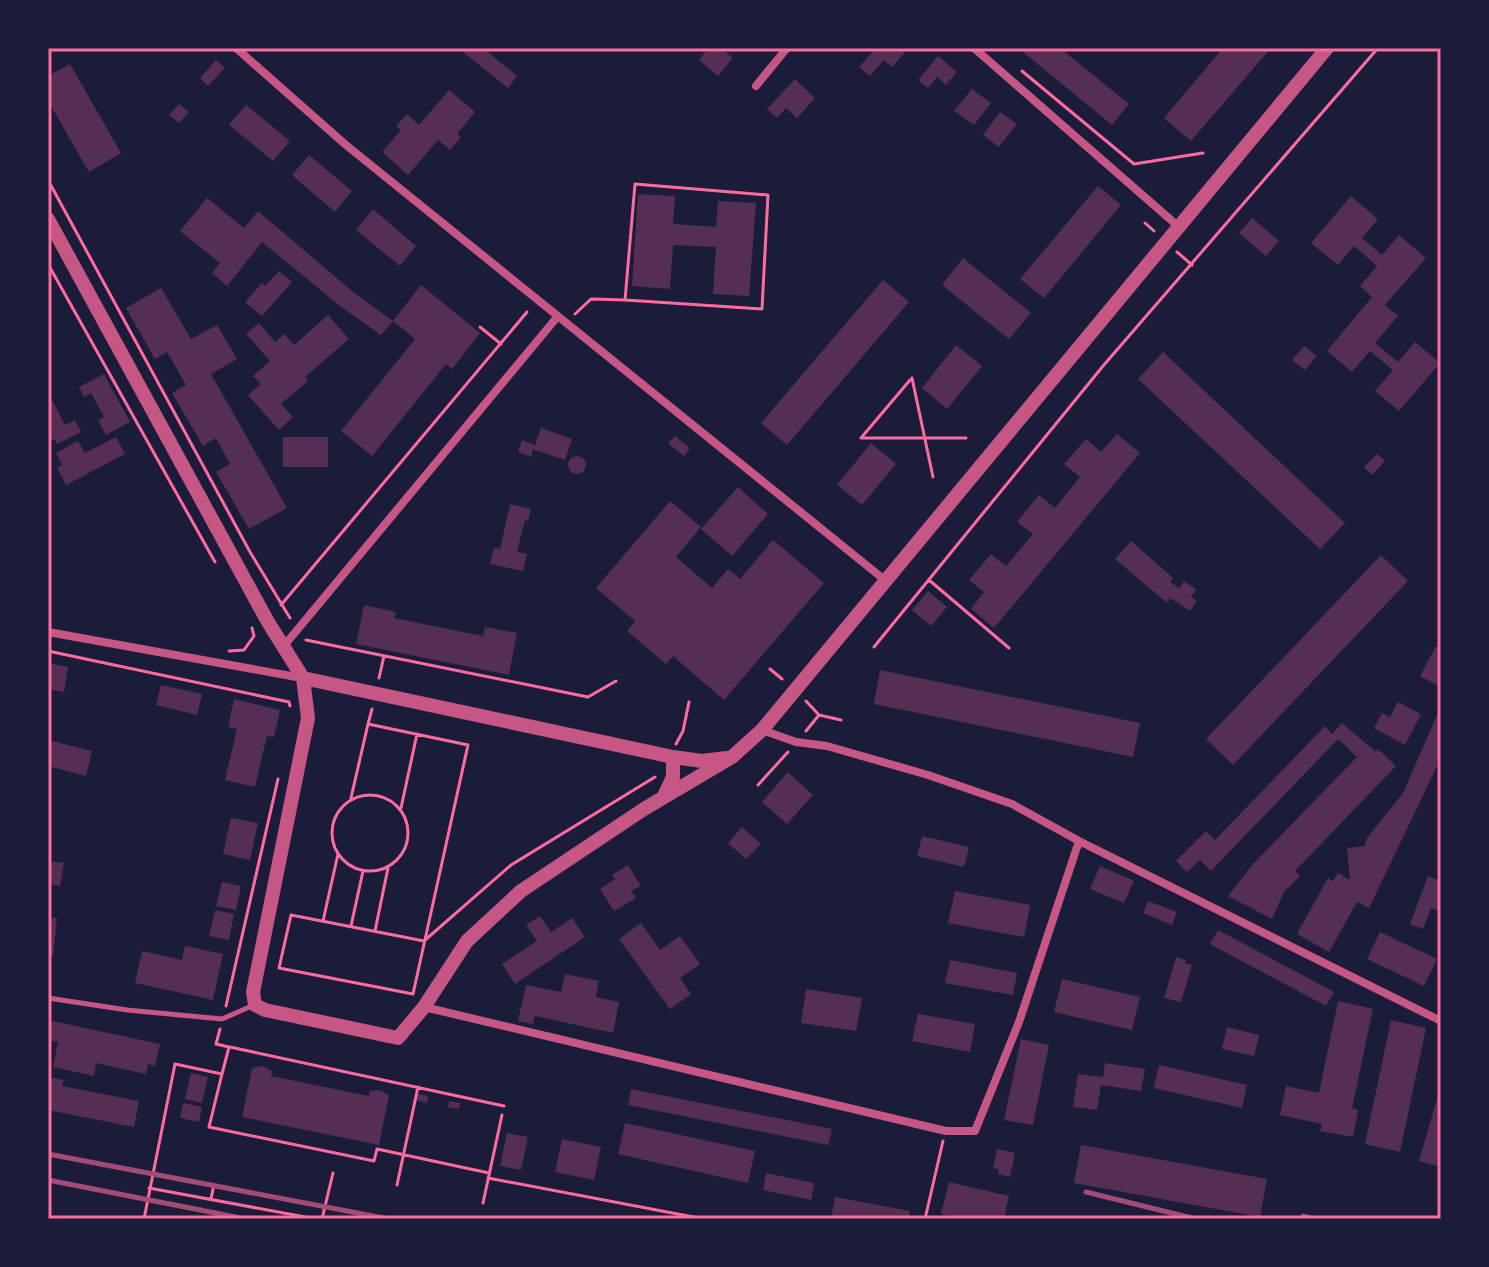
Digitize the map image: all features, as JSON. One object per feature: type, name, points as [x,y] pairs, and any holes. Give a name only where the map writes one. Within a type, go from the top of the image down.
[{"type":"street","points":[[236,48],[346,145],[886,581]]},
{"type":"street","points":[[756,86],[787,48]]},
{"type":"street","points":[[974,48],[1179,227]]},
{"type":"street","points":[[48,219],[283,648],[303,678],[308,718],[253,992],[255,1005],[265,1010],[398,1038],[424,1007],[467,941],[521,891],[732,757],[762,730],[1327,48]]},
{"type":"street","points":[[283,648],[558,316]]},
{"type":"street","points":[[48,632],[303,678],[671,757],[702,761],[732,757]]},
{"type":"street","points":[[762,730],[796,742],[827,746],[928,775],[1012,804],[1079,841],[1441,1021]]},
{"type":"street","points":[[663,798],[673,777],[671,757]]},
{"type":"street","points":[[424,1007],[946,1131],[975,1131],[1019,1022],[1079,841]]},
{"type":"lane","points":[[48,998],[127,1010],[222,1019],[255,1005]]},
{"type":"path","points":[[874,647],[1103,366],[1378,48]]},
{"type":"path","points":[[1019,69],[1134,164],[1203,153]]},
{"type":"path","points":[[48,180],[281,605],[305,639],[588,697],[616,681]]},
{"type":"path","points":[[567,323],[582,304],[591,299],[762,309],[768,195],[635,184],[625,300]]},
{"type":"path","points":[[48,264],[215,562]]},
{"type":"path","points":[[281,605],[527,312]]},
{"type":"path","points":[[480,327],[501,344]]},
{"type":"path","points":[[933,477],[926,439],[912,378],[861,438],[926,439],[966,438]]},
{"type":"path","points":[[929,580],[1009,648]]},
{"type":"path","points":[[222,652],[244,650],[254,636],[246,616]]},
{"type":"path","points":[[48,651],[289,702],[292,717]]},
{"type":"path","points":[[351,800],[384,656]]},
{"type":"path","points":[[424,941],[511,865],[656,777],[671,757],[683,731],[689,702]]},
{"type":"path","points":[[368,724],[468,745],[413,994],[279,968],[291,915],[424,941]]},
{"type":"path","points":[[400,810],[417,734]]},
{"type":"path","points":[[278,777],[216,1044],[504,1106]]},
{"type":"path","points":[[369,795],[386,799],[400,810],[406,820],[407,841],[403,852],[388,867],[363,871],[349,865],[338,854],[332,843],[331,830],[341,808],[351,800],[369,795]]},
{"type":"path","points":[[323,921],[338,854]]},
{"type":"path","points":[[375,931],[388,867]]},
{"type":"path","points":[[351,927],[363,871]]},
{"type":"path","points":[[229,1047],[209,1127],[374,1161],[377,1149],[488,1176],[704,1219]]},
{"type":"path","points":[[144,1219],[175,1064],[222,1074]]},
{"type":"path","points":[[397,1185],[418,1087]]},
{"type":"path","points":[[483,1203],[502,1115]]},
{"type":"path","points":[[925,1219],[946,1131]]},
{"type":"path","points":[[322,1219],[333,1173]]},
{"type":"path","points":[[149,1188],[316,1219]]},
{"type":"path","points":[[211,1199],[213,1189]]},
{"type":"building","points":[[458,48],[483,48],[517,76],[508,88]]},
{"type":"building","points":[[708,48],[721,48],[733,58],[718,76],[699,60]]},
{"type":"building","points":[[876,48],[909,48],[892,67],[884,60],[870,76],[859,67]]},
{"type":"building","points":[[1018,48],[1060,48],[1129,104],[1112,125]]},
{"type":"building","points":[[1223,48],[1271,48],[1191,141],[1164,118]]},
{"type":"building","points":[[938,56],[957,72],[946,85],[937,77],[928,88],[918,80]]},
{"type":"building","points":[[216,60],[225,68],[208,86],[200,78]]},
{"type":"building","points":[[70,64],[121,153],[89,172],[48,101],[48,76]]},
{"type":"building","points":[[795,79],[815,98],[797,118],[786,108],[777,118],[767,109]]},
{"type":"building","points":[[972,89],[991,103],[974,125],[954,111]]},
{"type":"building","points":[[449,90],[475,112],[457,134],[461,137],[450,150],[438,140],[408,175],[382,152],[401,130],[396,126],[407,114],[419,125]]},
{"type":"building","points":[[179,104],[189,112],[179,123],[169,115]]},
{"type":"building","points":[[246,105],[290,141],[273,161],[229,125]]},
{"type":"building","points":[[1000,112],[1017,124],[999,147],[983,135]]},
{"type":"building","points":[[309,155],[352,191],[335,212],[292,175]]},
{"type":"building","points":[[1098,186],[1121,205],[1044,298],[1020,279]]},
{"type":"building","points":[[638,194],[675,196],[673,224],[716,227],[718,201],[756,203],[749,296],[713,294],[716,247],[673,245],[670,289],[632,286]]},
{"type":"building","points":[[1351,196],[1378,219],[1362,238],[1382,255],[1399,235],[1426,258],[1385,305],[1398,316],[1375,343],[1398,362],[1415,342],[1440,363],[1399,411],[1375,391],[1393,370],[1370,351],[1352,372],[1327,351],[1372,297],[1360,286],[1377,266],[1354,246],[1338,265],[1311,243]]},
{"type":"building","points":[[207,198],[244,228],[258,211],[353,292],[393,321],[381,335],[262,242],[227,286],[212,273],[220,263],[180,231]]},
{"type":"building","points":[[373,209],[416,246],[400,266],[356,230]]},
{"type":"building","points":[[1252,218],[1279,241],[1266,256],[1239,233]]},
{"type":"building","points":[[963,258],[1031,313],[1009,339],[942,285]]},
{"type":"building","points":[[279,271],[292,282],[262,316],[245,302],[262,283],[265,286]]},
{"type":"building","points":[[883,280],[909,302],[787,445],[761,423]]},
{"type":"building","points":[[421,285],[480,333],[452,369],[446,364],[372,456],[341,431],[415,339],[393,321]]},
{"type":"building","points":[[161,288],[191,339],[217,325],[237,359],[211,374],[287,508],[249,529],[216,472],[230,464],[216,438],[203,446],[172,393],[186,385],[167,352],[155,359],[126,308]]},
{"type":"building","points":[[328,315],[349,339],[305,377],[308,381],[281,404],[293,417],[279,430],[248,395],[261,384],[253,376],[270,361],[246,334],[259,323],[275,342],[284,334],[294,345]]},
{"type":"building","points":[[956,345],[982,366],[947,409],[922,388]]},
{"type":"building","points":[[1304,346],[1317,356],[1305,370],[1292,360]]},
{"type":"building","points":[[1163,352],[1345,523],[1320,549],[1138,379]]},
{"type":"building","points":[[104,374],[130,422],[106,435],[98,420],[104,417],[91,393],[84,397],[79,387]]},
{"type":"building","points":[[48,392],[65,425],[75,420],[81,432],[57,444],[54,439],[48,442]]},
{"type":"building","points":[[541,428],[572,439],[565,460],[533,449],[531,457],[518,452],[522,440],[535,445]]},
{"type":"building","points":[[1117,434],[1140,453],[994,628],[971,609],[984,592],[969,580],[991,554],[1006,566],[1033,534],[1017,522],[1039,495],[1055,508],[1080,477],[1064,464],[1086,439],[1101,452]]},
{"type":"building","points":[[675,436],[690,448],[684,456],[668,443]]},
{"type":"building","points":[[116,437],[125,454],[66,485],[57,468],[62,465],[56,453],[78,441],[85,453]]},
{"type":"building","points":[[283,437],[328,437],[328,467],[283,467]]},
{"type":"building","points":[[871,443],[896,464],[862,505],[837,485]]},
{"type":"building","points":[[1377,454],[1385,461],[1372,475],[1364,467]]},
{"type":"building","points":[[577,456],[586,465],[577,474],[568,465]]},
{"type":"building","points":[[738,487],[768,514],[732,556],[701,529]]},
{"type":"building","points":[[670,501],[701,527],[676,557],[712,588],[728,569],[740,579],[773,540],[824,583],[724,700],[673,656],[666,664],[627,631],[635,621],[596,588]]},
{"type":"building","points":[[510,504],[531,509],[517,552],[527,554],[523,571],[490,564],[494,548],[500,549]]},
{"type":"building","points":[[1131,541],[1173,578],[1170,582],[1179,588],[1184,581],[1196,589],[1191,597],[1197,601],[1190,611],[1170,598],[1167,603],[1115,559]]},
{"type":"building","points":[[1381,555],[1408,581],[1233,765],[1206,739]]},
{"type":"building","points":[[928,591],[947,607],[931,626],[912,610]]},
{"type":"building","points":[[364,605],[396,612],[394,618],[483,636],[485,627],[517,633],[509,675],[356,644]]},
{"type":"building","points":[[1436,646],[1441,649],[1441,687],[1420,676]]},
{"type":"building","points":[[48,663],[68,667],[64,692],[48,689]]},
{"type":"building","points":[[880,670],[1140,723],[1133,757],[874,704]]},
{"type":"building","points":[[161,685],[202,694],[197,715],[156,705]]},
{"type":"building","points":[[234,699],[280,710],[274,737],[267,736],[255,787],[225,780],[237,729],[228,727]]},
{"type":"building","points":[[1398,702],[1421,714],[1405,745],[1374,728],[1382,713],[1390,717]]},
{"type":"building","points":[[1441,706],[1441,758],[1369,908],[1357,902],[1329,952],[1297,934],[1328,878],[1333,881],[1338,873],[1350,880],[1347,848],[1365,846],[1367,838],[1403,793]]},
{"type":"building","points":[[1342,723],[1396,766],[1295,871],[1300,876],[1284,892],[1272,919],[1228,896],[1254,863],[1357,757],[1338,739],[1211,871],[1200,860],[1187,872],[1176,861],[1206,831],[1215,840],[1325,726],[1332,734]]},
{"type":"building","points":[[48,740],[92,751],[86,776],[48,766]]},
{"type":"building","points":[[788,772],[813,795],[787,824],[762,802]]},
{"type":"building","points":[[231,818],[258,823],[250,860],[223,854]]},
{"type":"building","points":[[742,827],[761,844],[746,859],[728,843]]},
{"type":"building","points":[[922,836],[969,847],[964,867],[917,856]]},
{"type":"building","points":[[48,861],[64,863],[60,886],[48,884]]},
{"type":"building","points":[[628,865],[641,886],[631,891],[636,898],[614,911],[600,889],[615,879],[612,875]]},
{"type":"building","points":[[1100,866],[1134,881],[1124,903],[1090,889]]},
{"type":"building","points":[[1441,873],[1441,912],[1431,908],[1423,929],[1410,924],[1428,876],[1438,880]]},
{"type":"building","points":[[222,882],[241,886],[236,910],[216,906]]},
{"type":"building","points":[[955,891],[1030,905],[1024,937],[948,923]]},
{"type":"building","points":[[1148,901],[1177,912],[1172,925],[1143,913]]},
{"type":"building","points":[[215,910],[234,914],[229,940],[209,936]]},
{"type":"building","points":[[540,916],[551,932],[572,918],[585,937],[515,984],[502,964],[537,941],[526,925]]},
{"type":"building","points":[[48,917],[57,918],[53,956],[48,956]]},
{"type":"building","points":[[641,923],[660,950],[680,936],[700,964],[680,978],[691,994],[670,1009],[619,939]]},
{"type":"building","points":[[1218,930],[1334,992],[1326,1006],[1210,944]]},
{"type":"building","points":[[1380,932],[1437,959],[1424,986],[1367,959]]},
{"type":"building","points":[[185,946],[223,954],[213,1000],[135,983],[142,951],[182,960]]},
{"type":"building","points":[[1176,957],[1192,965],[1181,1002],[1164,998]]},
{"type":"building","points":[[950,960],[1017,973],[1013,995],[945,983]]},
{"type":"building","points":[[565,974],[599,981],[596,997],[619,1002],[613,1033],[535,1016],[533,1024],[518,1021],[526,985],[561,992]]},
{"type":"building","points":[[1062,979],[1140,997],[1132,1030],[1054,1012]]},
{"type":"building","points":[[806,989],[862,998],[856,1031],[801,1023]]},
{"type":"building","points":[[1338,1001],[1373,1009],[1352,1108],[1358,1110],[1353,1137],[1320,1131],[1322,1124],[1280,1115],[1286,1086],[1319,1093]]},
{"type":"building","points":[[918,1014],[975,1024],[970,1052],[912,1041]]},
{"type":"building","points":[[48,1020],[160,1044],[155,1066],[148,1064],[146,1074],[96,1063],[94,1076],[53,1067],[58,1042],[48,1040]]},
{"type":"building","points":[[1391,1020],[1426,1028],[1400,1152],[1365,1144]]},
{"type":"building","points":[[1227,1027],[1259,1035],[1254,1056],[1222,1049]]},
{"type":"building","points":[[1021,1039],[1049,1045],[1033,1125],[1004,1120]]},
{"type":"building","points":[[1105,1063],[1145,1069],[1141,1091],[1101,1085],[1097,1110],[1073,1107],[1078,1074],[1103,1077]]},
{"type":"building","points":[[1159,1065],[1247,1085],[1242,1108],[1154,1088]]},
{"type":"building","points":[[263,1066],[272,1071],[271,1076],[369,1096],[370,1091],[379,1090],[389,1095],[379,1145],[242,1117],[252,1068]]},
{"type":"building","points":[[191,1073],[208,1077],[202,1103],[185,1099]]},
{"type":"building","points":[[48,1077],[64,1080],[62,1086],[139,1101],[134,1127],[48,1110]]},
{"type":"building","points":[[1441,1085],[1441,1167],[1419,1161]]},
{"type":"building","points":[[631,1089],[832,1129],[828,1145],[628,1105]]},
{"type":"building","points":[[418,1094],[428,1096],[427,1103],[417,1100]]},
{"type":"building","points":[[449,1101],[460,1103],[459,1109],[448,1107]]},
{"type":"building","points":[[183,1103],[202,1107],[199,1122],[180,1118]]},
{"type":"building","points":[[625,1123],[755,1151],[748,1183],[618,1154]]},
{"type":"building","points":[[507,1133],[528,1137],[521,1170],[500,1166]]},
{"type":"building","points":[[562,1139],[601,1147],[594,1180],[555,1172]]},
{"type":"building","points":[[1081,1145],[1267,1179],[1260,1217],[1074,1183]]},
{"type":"building","points":[[997,1149],[1015,1153],[1010,1177],[998,1174],[999,1169],[993,1168]]},
{"type":"building","points":[[766,1173],[814,1183],[811,1200],[763,1190]]},
{"type":"building","points":[[949,1182],[1009,1196],[1004,1219],[962,1219],[941,1214]]},
{"type":"building","points":[[835,1197],[910,1211],[909,1219],[831,1219]]},
{"type":"railway","points":[[48,1154],[389,1219]]},
{"type":"railway","points":[[48,1180],[246,1219]]},
{"type":"railway","points":[[1086,1192],[1196,1219]]},
{"type":"railway","points":[[1303,1216],[1314,1219]]}]
